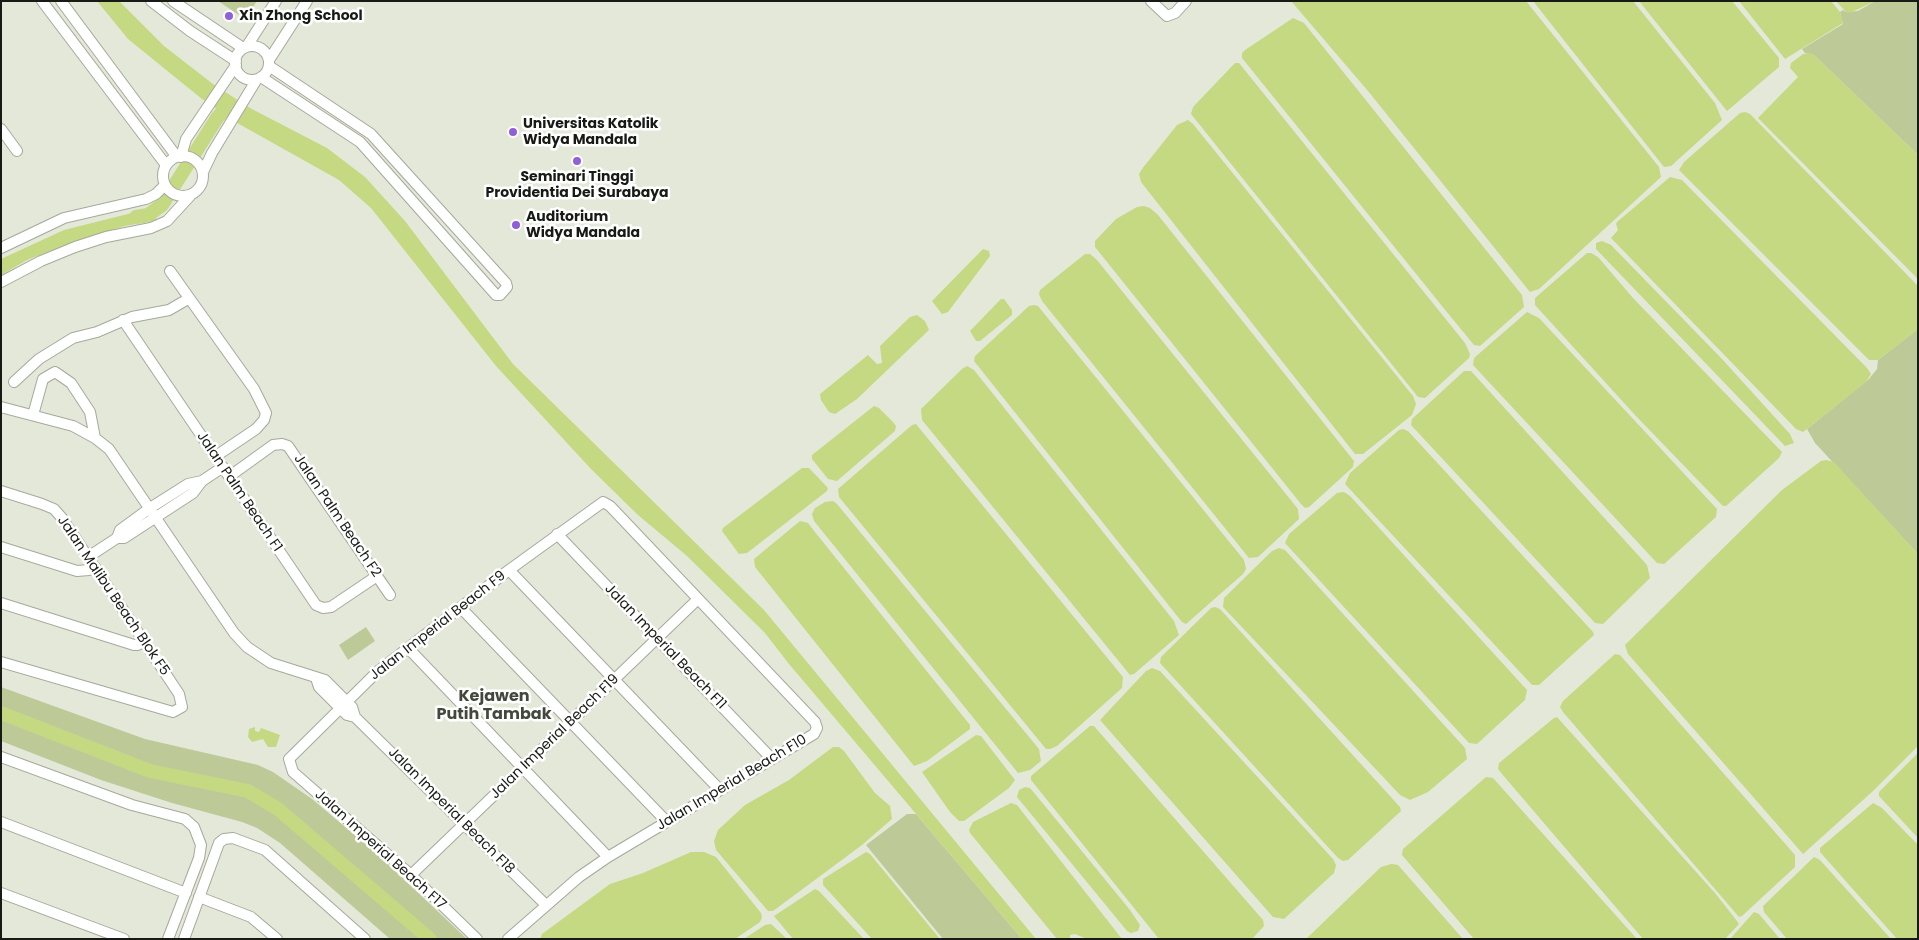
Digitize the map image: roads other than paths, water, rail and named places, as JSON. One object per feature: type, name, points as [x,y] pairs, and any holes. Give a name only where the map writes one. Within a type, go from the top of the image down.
[{"type":"street","points":[[42,1],[166,165]]},
{"type":"street","points":[[61,1],[179,157]]},
{"type":"street","points":[[151,1],[236,63],[243,77],[259,78],[360,142],[496,295],[500,295],[507,287],[506,283],[371,134],[269,63],[263,49],[255,46],[245,47],[173,1]]},
{"type":"street","points":[[179,157],[182,146],[200,116],[276,1]]},
{"type":"street","points":[[1,282],[40,261],[75,247],[106,237],[152,228],[167,221],[201,186],[203,172],[224,133],[248,92],[269,63],[308,1]]},
{"type":"street","points":[[1151,1],[1167,16],[1175,13],[1186,1]]},
{"type":"street","points":[[1,129],[17,151]]},
{"type":"street","points":[[190,196],[175,195],[165,184],[163,172],[166,165],[179,157],[191,157],[196,160],[203,172]]},
{"type":"street","points":[[400,186],[410,177]]},
{"type":"street","points":[[1,248],[64,218],[146,199],[156,194],[165,184]]},
{"type":"street","points":[[170,271],[254,390],[266,413],[264,420],[256,429],[216,456]]},
{"type":"street","points":[[14,382],[59,345],[73,338],[97,332],[123,320],[169,310],[188,299]]},
{"type":"street","name":"Jalan Palm Beach F1","points":[[123,320],[316,605],[323,608],[331,606],[377,576]]},
{"type":"street","points":[[33,415],[43,379],[55,372],[71,383],[90,412],[94,438]]},
{"type":"street","name":"Jalan Imperial Beach F18","points":[[1,407],[73,426],[109,449],[234,633],[247,647],[272,663],[325,680],[344,705],[352,707],[355,716],[546,905]]},
{"type":"street","name":"Jalan Palm Beach F2","points":[[230,476],[273,445],[282,444],[288,446],[390,594]]},
{"type":"street","points":[[88,557],[117,538],[120,530],[153,513],[188,484],[202,481],[223,466]]},
{"type":"street","name":"Jalan Malibu Beach Blok F5","points":[[1,490],[54,509],[62,518],[179,694],[182,707],[173,712],[1,662]]},
{"type":"street","name":"Jalan Imperial Beach F10","points":[[508,939],[546,905],[608,857],[814,734],[817,725],[610,506],[602,502],[596,504]]},
{"type":"street","name":"Jalan Imperial Beach F9","points":[[289,759],[377,672],[596,504]]},
{"type":"street","name":"Jalan Imperial Beach F11","points":[[558,534],[772,760]]},
{"type":"street","points":[[1,548],[77,571],[90,570],[94,566]]},
{"type":"street","points":[[509,570],[720,790]]},
{"type":"street","name":"Jalan Imperial Beach F19","points":[[410,875],[698,600]]},
{"type":"street","points":[[1,603],[134,645],[138,645],[144,640]]},
{"type":"street","points":[[461,608],[667,822]]},
{"type":"street","points":[[408,648],[524,767],[608,857]]},
{"type":"street","points":[[1,757],[132,806],[185,819],[199,836],[201,845],[199,858],[168,939]]},
{"type":"street","name":"Jalan Imperial Beach F17","points":[[289,759],[292,772],[410,875],[476,939]]},
{"type":"street","points":[[1,822],[186,892]]},
{"type":"street","points":[[184,939],[219,844],[224,839],[233,838],[265,850],[365,939]]},
{"type":"street","points":[[1,893],[124,939]]},
{"type":"street","points":[[199,897],[250,917],[277,939]]},
{"type":"waterway","points":[[136,217],[148,215],[162,205],[217,118],[227,107]]},
{"type":"waterway","points":[[1,713],[150,771],[248,791],[278,809],[430,939]]},
{"type":"place","name":"Xin Zhong School","points":[[229,16]]},
{"type":"place","name":"Universitas Katolik Widya Mandala","points":[[513,132]]},
{"type":"place","name":"Seminari Tinggi Providentia Dei Surabaya","points":[[577,161]]},
{"type":"place","name":"Auditorium Widya Mandala","points":[[516,225]]},
{"type":"district","name":"Kejawen Putih Tambak","points":[[494,706]]}]
